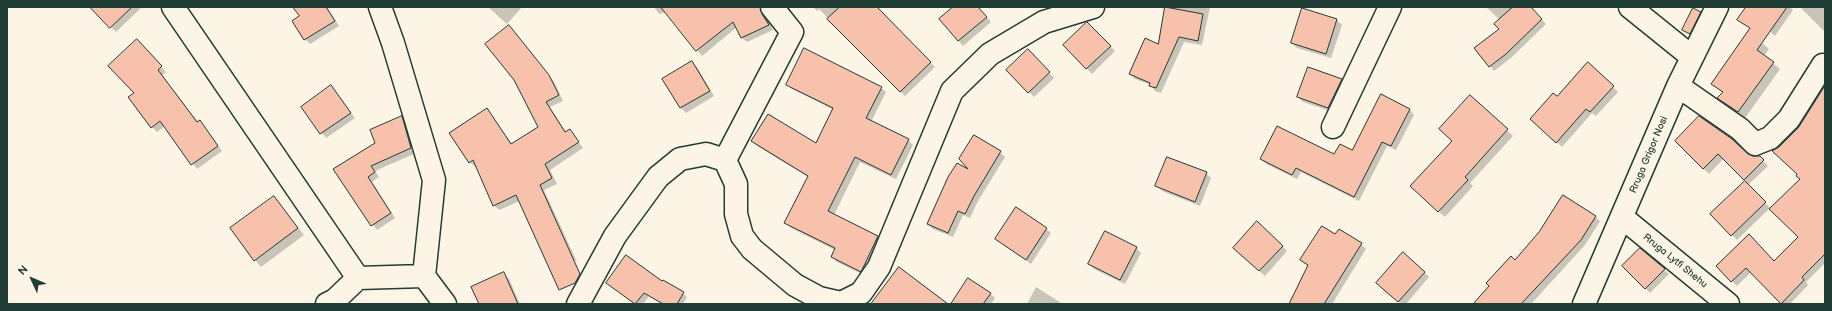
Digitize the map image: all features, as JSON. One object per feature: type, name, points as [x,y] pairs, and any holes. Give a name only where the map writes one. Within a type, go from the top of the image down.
[{"type":"street","points":[[173,7],[358,278]]},
{"type":"street","points":[[380,7],[393,43],[434,180],[424,276],[445,304]]},
{"type":"street","points":[[725,160],[792,32],[772,7]]},
{"type":"street","points":[[578,304],[615,236],[658,177],[680,159],[706,154],[725,160],[736,184],[736,214],[742,236],[752,249],[795,285],[819,298],[841,304],[861,293],[879,267],[952,91],[990,54],[1044,22],[1093,7]]},
{"type":"street","points":[[1333,127],[1390,7]]},
{"type":"street","points":[[1630,7],[1692,57]]},
{"type":"street","name":"Rruga Grigor Nosi","points":[[1584,304],[1678,86],[1717,7]]},
{"type":"street","points":[[1678,86],[1740,129],[1755,144],[1770,138],[1789,119],[1824,65]]},
{"type":"street","name":"Rruga Lytfi Shehu","points":[[1622,218],[1728,304]]},
{"type":"street","points":[[327,304],[335,300],[358,278],[424,276]]},
{"type":"building","points":[[90,7],[132,7],[110,28]]},
{"type":"building","points":[[293,7],[326,7],[335,21],[304,40],[292,21],[299,16]]},
{"type":"building","points":[[661,7],[760,7],[762,14],[769,25],[741,38],[733,22],[696,51]]},
{"type":"building","points":[[840,7],[877,7],[931,62],[900,92],[827,19]]},
{"type":"building","points":[[953,7],[978,7],[987,17],[958,41],[939,19]]},
{"type":"building","points":[[1165,7],[1203,14],[1198,41],[1179,37],[1156,88],[1149,86],[1150,83],[1129,74],[1145,38],[1158,44]]},
{"type":"building","points":[[1513,7],[1531,7],[1542,19],[1506,54],[1489,67],[1474,48],[1499,29],[1494,24]]},
{"type":"building","points":[[1746,7],[1787,7],[1757,50],[1774,62],[1738,112],[1717,98],[1723,92],[1711,84],[1750,28],[1737,20]]},
{"type":"building","points":[[1302,8],[1337,19],[1326,54],[1291,43]]},
{"type":"building","points":[[1693,8],[1701,12],[1690,34],[1682,30]]},
{"type":"building","points":[[1087,22],[1111,46],[1086,69],[1063,45]]},
{"type":"building","points":[[509,25],[549,75],[559,95],[546,102],[565,132],[570,129],[579,142],[545,164],[552,178],[540,185],[580,274],[575,283],[559,290],[516,195],[493,206],[473,160],[469,163],[449,133],[487,108],[511,144],[538,127],[514,80],[485,44]]},
{"type":"building","points":[[137,39],[162,66],[158,70],[197,122],[200,120],[218,146],[191,165],[160,121],[151,128],[128,97],[134,93],[108,66]]},
{"type":"building","points":[[804,48],[882,87],[866,118],[909,139],[891,175],[855,157],[828,211],[878,236],[861,272],[831,257],[835,248],[784,223],[808,176],[751,141],[768,114],[816,143],[833,108],[786,85]]},
{"type":"building","points":[[1028,49],[1050,72],[1028,93],[1006,70]]},
{"type":"building","points":[[692,61],[710,91],[680,108],[662,79]]},
{"type":"building","points":[[1588,62],[1614,86],[1590,112],[1586,109],[1556,143],[1530,119],[1553,93],[1557,96]]},
{"type":"building","points":[[1308,67],[1342,79],[1328,108],[1297,97]]},
{"type":"building","points":[[331,85],[351,113],[320,134],[301,107]]},
{"type":"building","points":[[1825,86],[1825,254],[1802,277],[1804,280],[1781,304],[1746,268],[1731,282],[1716,266],[1749,234],[1774,261],[1798,237],[1769,209],[1800,179],[1796,176],[1797,174],[1772,151],[1779,147],[1798,128]]},
{"type":"building","points":[[1381,94],[1410,109],[1391,146],[1382,142],[1354,197],[1296,168],[1292,175],[1260,159],[1277,126],[1334,154],[1340,144],[1352,150]]},
{"type":"building","points":[[1470,95],[1508,129],[1465,177],[1468,180],[1438,212],[1410,186],[1452,141],[1439,129]]},
{"type":"building","points":[[402,116],[411,148],[371,166],[375,172],[368,177],[391,213],[371,226],[333,169],[375,143],[370,130]]},
{"type":"building","points":[[1699,116],[1732,139],[1747,153],[1753,156],[1760,156],[1764,160],[1744,180],[1718,154],[1703,169],[1675,141]]},
{"type":"building","points":[[974,135],[1001,151],[965,214],[958,211],[948,233],[927,224],[948,177],[957,163],[968,169],[959,159]]},
{"type":"building","points":[[1167,157],[1207,172],[1195,202],[1155,186]]},
{"type":"building","points":[[1745,181],[1766,202],[1731,236],[1710,214]]},
{"type":"building","points":[[1563,195],[1596,216],[1581,240],[1521,304],[1473,304],[1489,286],[1486,283],[1511,256],[1515,260],[1539,232]]},
{"type":"building","points":[[274,196],[298,228],[254,261],[230,228]]},
{"type":"building","points":[[1016,207],[1047,228],[1026,260],[995,239]]},
{"type":"building","points":[[1257,221],[1283,246],[1259,271],[1233,248]]},
{"type":"building","points":[[1322,226],[1335,234],[1339,229],[1362,243],[1324,304],[1289,304],[1308,265],[1300,260]]},
{"type":"building","points":[[1105,231],[1137,247],[1120,280],[1088,264]]},
{"type":"building","points":[[1640,248],[1665,269],[1645,289],[1622,266]]},
{"type":"building","points":[[1403,252],[1425,272],[1398,302],[1376,283]]},
{"type":"building","points":[[626,255],[662,281],[663,280],[684,292],[677,304],[663,304],[644,293],[635,304],[606,283]]},
{"type":"building","points":[[899,267],[948,304],[871,304]]},
{"type":"building","points":[[504,272],[518,304],[479,304],[471,287]]},
{"type":"building","points":[[968,278],[991,293],[983,304],[951,304]]}]
